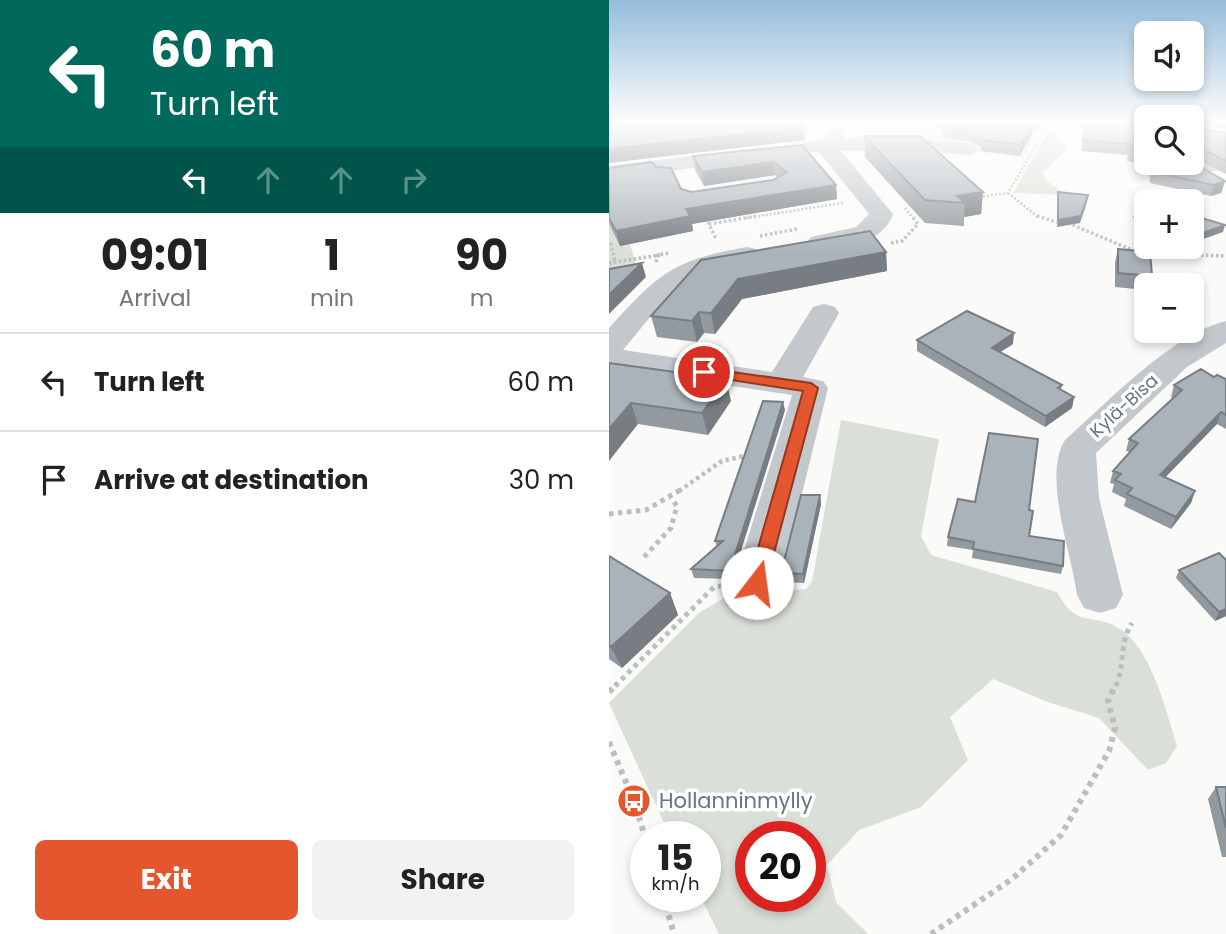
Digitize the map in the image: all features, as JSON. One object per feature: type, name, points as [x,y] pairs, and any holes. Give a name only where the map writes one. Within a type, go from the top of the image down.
[{"type":"street","points":[[609,173],[659,167]]},
{"type":"street","points":[[664,167],[668,173],[684,174],[695,197]]},
{"type":"street","points":[[609,347],[666,286],[684,272],[726,259],[869,232],[880,220],[881,214],[841,167]]},
{"type":"street","points":[[1204,173],[1226,186]]},
{"type":"street","points":[[782,383],[824,313]]},
{"type":"street","name":"Kylä-Bisa","points":[[1100,595],[1097,566],[1080,502],[1074,458],[1077,449],[1176,360],[1226,330]]},
{"type":"street","points":[[609,358],[811,388],[757,583]]},
{"type":"path","points":[[1008,193],[1023,167]]},
{"type":"path","points":[[969,199],[1008,193],[1041,220],[1080,225],[1136,251],[1226,256]]},
{"type":"path","points":[[695,197],[726,259]]},
{"type":"path","points":[[889,243],[902,241],[918,224],[898,201]]},
{"type":"path","points":[[709,224],[790,209],[848,202]]},
{"type":"path","points":[[906,210],[918,208]]},
{"type":"path","points":[[611,243],[614,262]]},
{"type":"path","points":[[609,263],[634,259]]},
{"type":"path","points":[[609,514],[651,508],[671,498],[704,470],[721,460],[742,455],[792,455]]},
{"type":"path","points":[[644,557],[671,528],[677,506],[671,498]]},
{"type":"path","points":[[609,692],[714,587],[757,583]]},
{"type":"path","points":[[931,934],[1012,879],[1061,835],[1109,751],[1115,728],[1108,701],[1122,664],[1121,640],[1132,623]]},
{"type":"path","points":[[609,742],[640,821]]},
{"type":"path","points":[[668,912],[674,934]]},
{"type":"shaded area","points":[[1028,167],[1049,167],[1043,172],[1046,180],[1065,195],[1013,193]]},
{"type":"shaded area","points":[[609,224],[620,246],[630,244],[638,271],[609,276]]},
{"type":"shaded area","points":[[841,420],[939,439],[921,536],[931,555],[1057,592],[1064,604],[1078,616],[1120,629],[1141,651],[1149,666],[1163,699],[1177,746],[1166,763],[1148,770],[1099,718],[1045,701],[993,679],[950,717],[968,760],[921,807],[859,830],[827,865],[836,902],[868,934],[719,934],[708,912],[721,912],[721,821],[663,821],[609,703],[699,613],[729,595],[806,589],[812,581]]},
{"type":"building","points":[[699,167],[740,167],[702,172]]},
{"type":"building","points":[[779,167],[820,167],[836,185],[686,209],[690,216],[616,231],[609,218],[609,168],[671,168],[681,189],[692,192],[773,180],[787,172]]},
{"type":"building","points":[[893,167],[954,167],[983,192],[957,196],[965,203],[925,200]]},
{"type":"building","points":[[1204,169],[1225,181],[1214,185],[1166,175],[1204,175]]},
{"type":"building","points":[[1058,192],[1088,195],[1081,216],[1058,220]]},
{"type":"building","points":[[1204,219],[1225,225],[1204,233]]},
{"type":"building","points":[[870,231],[886,252],[738,279],[711,313],[699,312],[692,321],[651,316],[701,260]]},
{"type":"building","points":[[1118,249],[1134,250],[1134,259],[1151,259],[1152,273],[1118,273]]},
{"type":"building","points":[[642,263],[609,295],[609,269]]},
{"type":"building","points":[[967,311],[1014,333],[992,348],[1062,385],[1058,388],[1074,397],[1046,416],[917,340]]},
{"type":"building","points":[[609,363],[726,379],[702,413],[631,403],[609,429]]},
{"type":"building","points":[[1201,369],[1214,377],[1217,375],[1226,379],[1226,415],[1221,412],[1160,475],[1195,491],[1176,517],[1127,494],[1132,488],[1115,480],[1121,474],[1113,471],[1138,443],[1129,439],[1182,390],[1174,385]]},
{"type":"building","points":[[763,401],[783,402],[730,571],[691,569],[723,541],[715,541]]},
{"type":"building","points":[[989,433],[1038,439],[1029,510],[1033,511],[1029,536],[1064,541],[1063,566],[973,549],[974,542],[948,537],[958,499],[975,502]]},
{"type":"building","points":[[801,495],[820,495],[803,574],[781,573]]},
{"type":"building","points":[[1219,553],[1226,560],[1226,609],[1219,612],[1179,570]]},
{"type":"building","points":[[609,556],[670,593],[611,647],[609,645]]},
{"type":"building","points":[[1216,787],[1226,787],[1226,828]]},
{"type":"place","name":"Hollanninmylly","points":[[634,801]]},
{"type":"route","points":[[704,372],[811,388],[757,583]]}]
